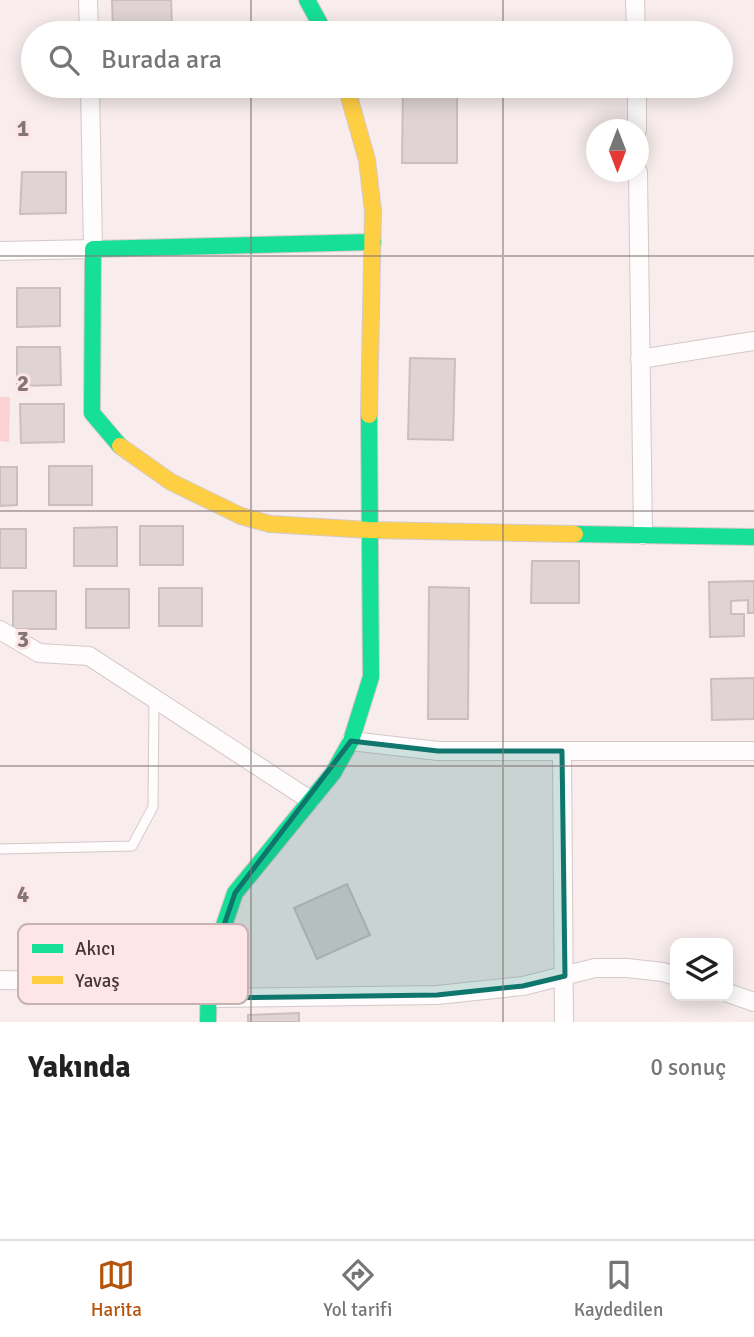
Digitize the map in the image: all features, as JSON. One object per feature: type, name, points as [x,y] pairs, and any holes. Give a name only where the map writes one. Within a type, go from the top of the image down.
[{"type":"street","points":[[88,0],[89,21]]},
{"type":"street","points":[[307,0],[318,21]]},
{"type":"street","points":[[635,0],[636,21]]},
{"type":"street","points":[[90,98],[92,413],[117,443],[171,482],[241,516],[270,524],[369,530],[754,537]]},
{"type":"street","points":[[224,924],[235,893],[333,773],[351,741],[371,677],[369,390],[373,211],[367,160],[349,98]]},
{"type":"street","points":[[637,98],[637,119]]},
{"type":"street","points":[[638,182],[643,535]]},
{"type":"street","points":[[0,251],[373,242]]},
{"type":"street","points":[[640,359],[754,341]]},
{"type":"street","points":[[0,630],[39,653],[89,656],[310,800]]},
{"type":"street","points":[[351,741],[438,751],[754,751]]},
{"type":"street","points":[[562,751],[564,1022]]},
{"type":"street","points":[[248,997],[437,995],[523,986],[595,968],[627,968],[670,974]]},
{"type":"street","points":[[0,980],[18,980]]},
{"type":"street","points":[[733,995],[754,1002]]},
{"type":"street","points":[[208,1022],[209,1004]]},
{"type":"lane","points":[[0,849],[132,846],[153,807],[154,698]]},
{"type":"highlighted area","points":[[351,741],[438,751],[562,751],[565,976],[523,986],[437,995],[209,998],[209,969],[235,893]]},
{"type":"shaded area","points":[[0,397],[10,397],[9,442],[0,441]]},
{"type":"building","points":[[112,0],[171,0],[172,21],[113,21]]},
{"type":"building","points":[[403,98],[457,98],[457,163],[402,163]]},
{"type":"building","points":[[22,172],[66,172],[66,213],[20,214]]},
{"type":"building","points":[[17,288],[60,288],[60,326],[17,327]]},
{"type":"building","points":[[17,347],[60,347],[61,385],[17,386]]},
{"type":"building","points":[[410,358],[455,359],[453,440],[408,439]]},
{"type":"building","points":[[20,404],[64,404],[64,442],[21,443]]},
{"type":"building","points":[[49,466],[92,466],[92,505],[49,505]]},
{"type":"building","points":[[0,467],[17,467],[17,505],[0,506]]},
{"type":"building","points":[[140,526],[183,526],[183,565],[140,565]]},
{"type":"building","points":[[117,527],[117,566],[74,566],[74,528]]},
{"type":"building","points":[[0,529],[26,529],[26,568],[0,568]]},
{"type":"building","points":[[532,561],[579,561],[579,603],[531,603]]},
{"type":"building","points":[[754,581],[754,613],[748,613],[748,600],[731,601],[731,614],[744,614],[744,636],[710,637],[709,582]]},
{"type":"building","points":[[429,587],[469,588],[468,719],[428,719]]},
{"type":"building","points":[[159,588],[202,588],[202,626],[159,626]]},
{"type":"building","points":[[86,589],[129,589],[129,628],[86,628]]},
{"type":"building","points":[[13,591],[56,591],[56,629],[13,629]]},
{"type":"building","points":[[754,678],[754,719],[712,720],[711,679]]},
{"type":"building","points":[[347,884],[370,935],[317,959],[294,908]]},
{"type":"building","points":[[299,1013],[299,1022],[248,1022],[248,1015]]},
{"type":"traffic: fast","points":[[307,0],[318,21]]},
{"type":"traffic: fast","points":[[120,446],[92,413],[93,249],[373,242]]},
{"type":"traffic: fast","points":[[224,924],[235,893],[333,773],[351,741],[371,677],[369,415]]},
{"type":"traffic: fast","points":[[575,534],[754,537]]},
{"type":"traffic: fast","points":[[208,1004],[208,1022]]},
{"type":"traffic: slow","points":[[349,98],[367,160],[373,211],[369,415]]},
{"type":"traffic: slow","points":[[120,446],[171,482],[241,516],[270,524],[369,530],[575,534]]}]
